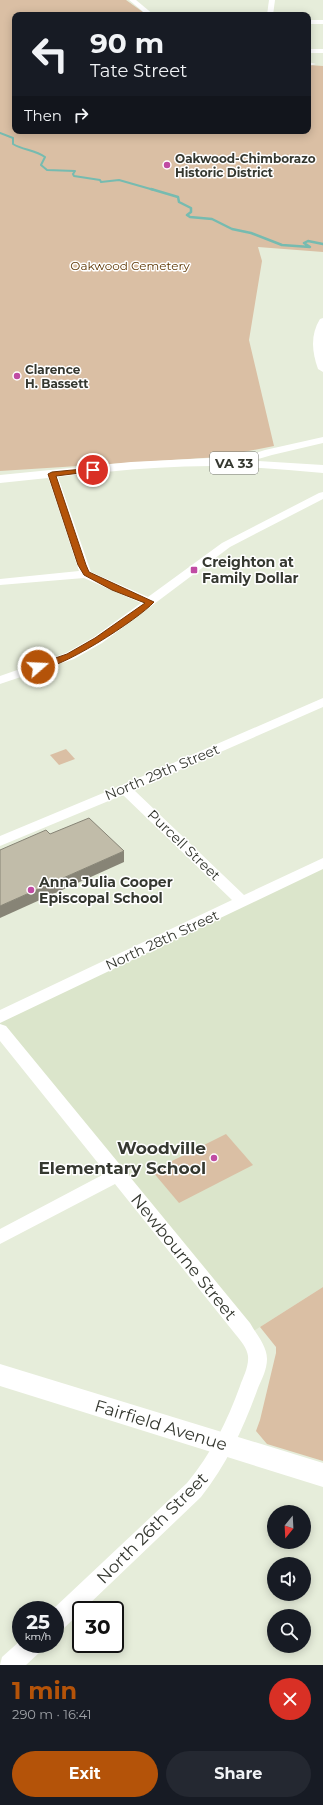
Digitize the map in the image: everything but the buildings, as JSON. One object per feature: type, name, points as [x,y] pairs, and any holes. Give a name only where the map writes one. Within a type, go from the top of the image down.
[{"type":"main road","name":"VA 33","points":[[0,479],[145,465],[235,462],[323,469]]},
{"type":"main road","name":"Fairfield Avenue","points":[[0,1374],[323,1475]]},
{"type":"street","points":[[132,0],[148,12]]},
{"type":"street","points":[[270,12],[272,0]]},
{"type":"street","points":[[311,22],[323,22]]},
{"type":"street","points":[[311,51],[323,51]]},
{"type":"street","points":[[323,321],[317,342],[323,368]]},
{"type":"street","points":[[235,462],[323,440]]},
{"type":"street","points":[[52,474],[86,574]]},
{"type":"street","points":[[0,680],[70,656],[98,640],[226,545],[323,495]]},
{"type":"street","points":[[0,582],[86,574],[114,588],[150,602]]},
{"type":"street","name":"North 29th Street","points":[[0,841],[125,789],[323,702]]},
{"type":"street","name":"Purcell Street","points":[[125,789],[243,902]]},
{"type":"street","name":"North 28th Street","points":[[0,1017],[323,863]]},
{"type":"street","name":"Newbourne Street","points":[[0,1030],[243,1329],[253,1344],[257,1357],[255,1371],[240,1412],[224,1445]]},
{"type":"street","points":[[0,1237],[117,1175]]},
{"type":"street","name":"North 26th Street","points":[[64,1613],[194,1490],[210,1470],[224,1445]]},
{"type":"street","points":[[10,1665],[23,1653]]},
{"type":"shaded area","name":"Woodville Elementary School","points":[[323,863],[323,1287],[249,1334],[0,1030],[0,1017]]},
{"type":"green space","name":"Oakwood Cemetery","points":[[0,0],[126,0],[143,12],[12,12],[12,134],[311,134],[311,65],[323,66],[323,252],[258,247],[262,261],[249,340],[274,446],[219,457],[0,471]]},
{"type":"green space","points":[[66,749],[75,759],[59,765],[50,755]]},
{"type":"green space","points":[[226,1134],[253,1165],[179,1203],[152,1171]]},
{"type":"green space","points":[[323,1287],[323,1461],[267,1444],[256,1431],[276,1353],[276,1347],[260,1327]]},
{"type":"waterway","points":[[0,133],[13,138],[13,144],[45,157],[41,165],[47,170],[75,171],[73,174],[74,176],[100,180],[101,182],[119,180],[154,190]]},
{"type":"waterway","points":[[151,189],[178,197],[179,202],[191,208],[191,212],[187,215],[190,217],[212,219],[232,229],[251,233],[282,245],[310,247],[304,243],[308,241],[323,244]]},
{"type":"place","name":"Oakwood-Chimborazo Historic District","points":[[167,165]]},
{"type":"place","name":"Clarence H. Bassett","points":[[17,376]]},
{"type":"place","name":"Creighton at Family Dollar","points":[[194,570]]},
{"type":"place","name":"Anna Julia Cooper Episcopal School","points":[[31,890]]},
{"type":"place","name":"Woodville Elementary School","points":[[214,1158]]},
{"type":"route","points":[[38,667],[70,656],[98,640],[150,602],[114,588],[86,574],[82,565],[52,474],[93,470]]}]
